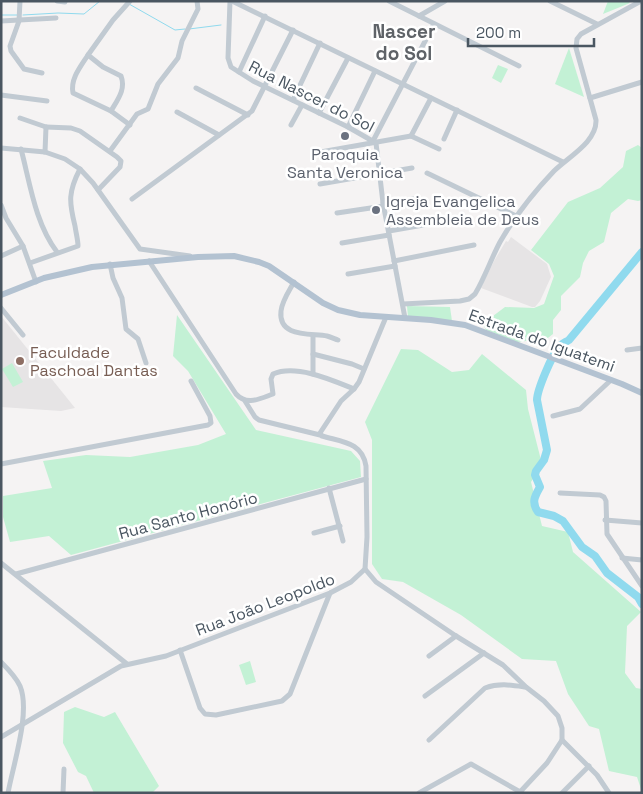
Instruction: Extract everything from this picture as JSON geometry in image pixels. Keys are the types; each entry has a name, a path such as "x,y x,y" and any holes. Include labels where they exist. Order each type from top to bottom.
{"main road":[{"name":"Estrada do Iguatemi","path":"1,295 80,269 110,264 234,256 250,259 269,266 315,298 338,310 354,314 432,320 465,326 611,380 642,394"}],"street":[{"path":"20,1 20,17 16,33 10,43 11,51 24,69 42,74"},
{"path":"57,1 65,2"},
{"path":"231,1 563,162"},
{"name":"Rua Nascer do Sol","path":"231,1 228,58 231,67 265,87 375,142 384,204 405,318"},
{"path":"389,1 518,66"},
{"path":"419,16 445,1"},
{"path":"550,1 597,24"},
{"path":"403,304 460,301 473,296 477,291 500,243 516,216 536,189 563,162 587,142 595,130 596,120 576,42 581,34 641,1"},
{"path":"129,3 113,20 88,55 76,74 72,90 73,93 111,110 130,125"},
{"path":"110,151 137,114 148,109 158,84 178,58 182,42 198,9 197,3"},
{"path":"239,72 265,16"},
{"path":"1,22 20,17 56,18"},
{"path":"375,142 434,24"},
{"path":"132,199 151,183 248,115 254,108 294,30"},
{"path":"293,100 320,43"},
{"path":"88,55 103,67 122,76 123,89 111,110"},
{"path":"320,113 348,58"},
{"path":"348,127 375,71"},
{"path":"590,98 642,82"},
{"path":"196,88 248,115"},
{"path":"1,94 47,101"},
{"path":"411,136 431,98"},
{"path":"291,125 302,104"},
{"path":"444,139 457,110"},
{"path":"177,112 219,135"},
{"path":"20,118 46,127 75,129 90,137 121,161 121,165 98,190"},
{"path":"44,152 46,127"},
{"path":"315,153 411,136 439,149"},
{"path":"1,148 21,148 44,152 65,159 80,169 98,190 140,249 198,257"},
{"path":"21,148 46,236 57,252"},
{"path":"320,184 412,168"},
{"path":"30,263 57,252 76,248 78,245 70,207 70,195 71,186 80,169"},
{"path":"427,173 516,216"},
{"path":"337,213 413,199"},
{"path":"1,205 3,219 23,246 36,282"},
{"path":"342,243 429,224"},
{"path":"1,256 23,246"},
{"path":"348,274 474,246"},
{"path":"149,261 236,394 245,401 255,418 320,435 358,448 364,457 366,466 367,537 365,569 376,582 503,665 558,716 562,728 562,740 546,763 521,792 512,791 471,764 419,793"},
{"path":"110,264 113,278 122,298 126,330 138,339 146,363"},
{"path":"294,282 281,309 285,326 294,332 313,336 328,336 338,340"},
{"path":"1,308 24,335"},
{"path":"320,435 341,400 354,389 386,317"},
{"path":"313,336 313,374"},
{"path":"627,350 642,348"},
{"path":"313,354 364,369"},
{"path":"245,401 257,400 273,394 271,379 273,374 280,370 313,374 354,389"},
{"path":"553,416 584,406 611,380"},
{"path":"1,464 210,424 210,416 191,381"},
{"name":"Rua Santo Honório","path":"16,574 366,479"},
{"path":"329,488 343,541"},
{"path":"560,493 602,495 606,501 605,520 607,534 642,586"},
{"path":"605,520 642,523"},
{"path":"314,533 340,526"},
{"path":"622,558 642,560"},
{"path":"1,563 127,664 1,737"},
{"name":"Rua João Leopoldo","path":"127,664 152,660 330,594 351,582 365,569"},
{"path":"180,650 200,708 205,714 216,715 282,701 290,694 330,594"},
{"path":"429,656 456,636"},
{"path":"425,696 484,653"},
{"path":"1,662 14,676 20,686 24,706 22,726 8,793"},
{"path":"429,740 485,688 506,684 526,687"},
{"path":"562,740 589,766 604,783 609,793"},
{"path":"562,793 589,766"},
{"path":"63,793 64,769"}],"shaded area":[{"path":"511,237 547,264 551,277 540,301 535,307 481,288 494,261 506,241 508,242"},
{"name":"Faculdade Paschoal Dantas","path":"1,316 75,408 61,411 1,407"}],"green space":[{"path":"608,1 628,1 630,3 603,14"},
{"path":"569,48 584,97 555,84"},
{"path":"498,65 508,69 501,83 492,78"},
{"path":"638,145 642,148 642,200 628,199 611,213 604,242 589,251 583,263 580,277 561,296 561,310 553,320 553,334 544,341 517,342 486,330 481,320 493,316 505,307 534,308 544,304 554,276 549,264 531,250 568,202 600,188 623,167 626,151"},
{"path":"407,306 450,307 452,321 408,317"},
{"path":"177,315 256,430 351,451 360,461 361,477 71,555 49,536 10,542 3,517 3,496 52,488 43,461 86,455 130,457 198,445 226,434 188,371 173,356"},
{"path":"401,349 418,350 452,372 469,370 482,354 526,390 528,409 542,464 531,482 542,526 568,532 573,552 641,612 627,626 625,673 636,688 642,689 642,792 637,777 609,771 599,729 589,726 568,694 556,661 522,659 461,615 403,582 382,579 372,564 372,440 365,422"},
{"path":"12,363 23,382 13,387 2,369"},
{"path":"250,661 256,682 246,685 239,665"},
{"path":"75,707 104,717 115,712 159,786 152,793 94,793 86,776 78,772 63,743 64,712"}],"waterway":[{"path":"23,15 84,14 100,1"},
{"path":"129,4 175,30 185,29"},
{"path":"1,15 19,15"},
{"path":"189,29 221,25"},
{"path":"642,252 569,340 559,347 545,373 537,400 547,450 544,460 536,471 535,475 540,487 534,502 538,512 554,516 563,521 582,547 595,556 607,573 638,597 642,604"}],"place":[{"name":"Paroquia Santa Veronica","path":"345,136"},
{"name":"Igreja Evangelica Assembleia de Deus","path":"376,210"},
{"name":"Faculdade Paschoal Dantas","path":"20,361"}],"district":[{"name":"Nascer do Sol","path":"404,42"}]}
